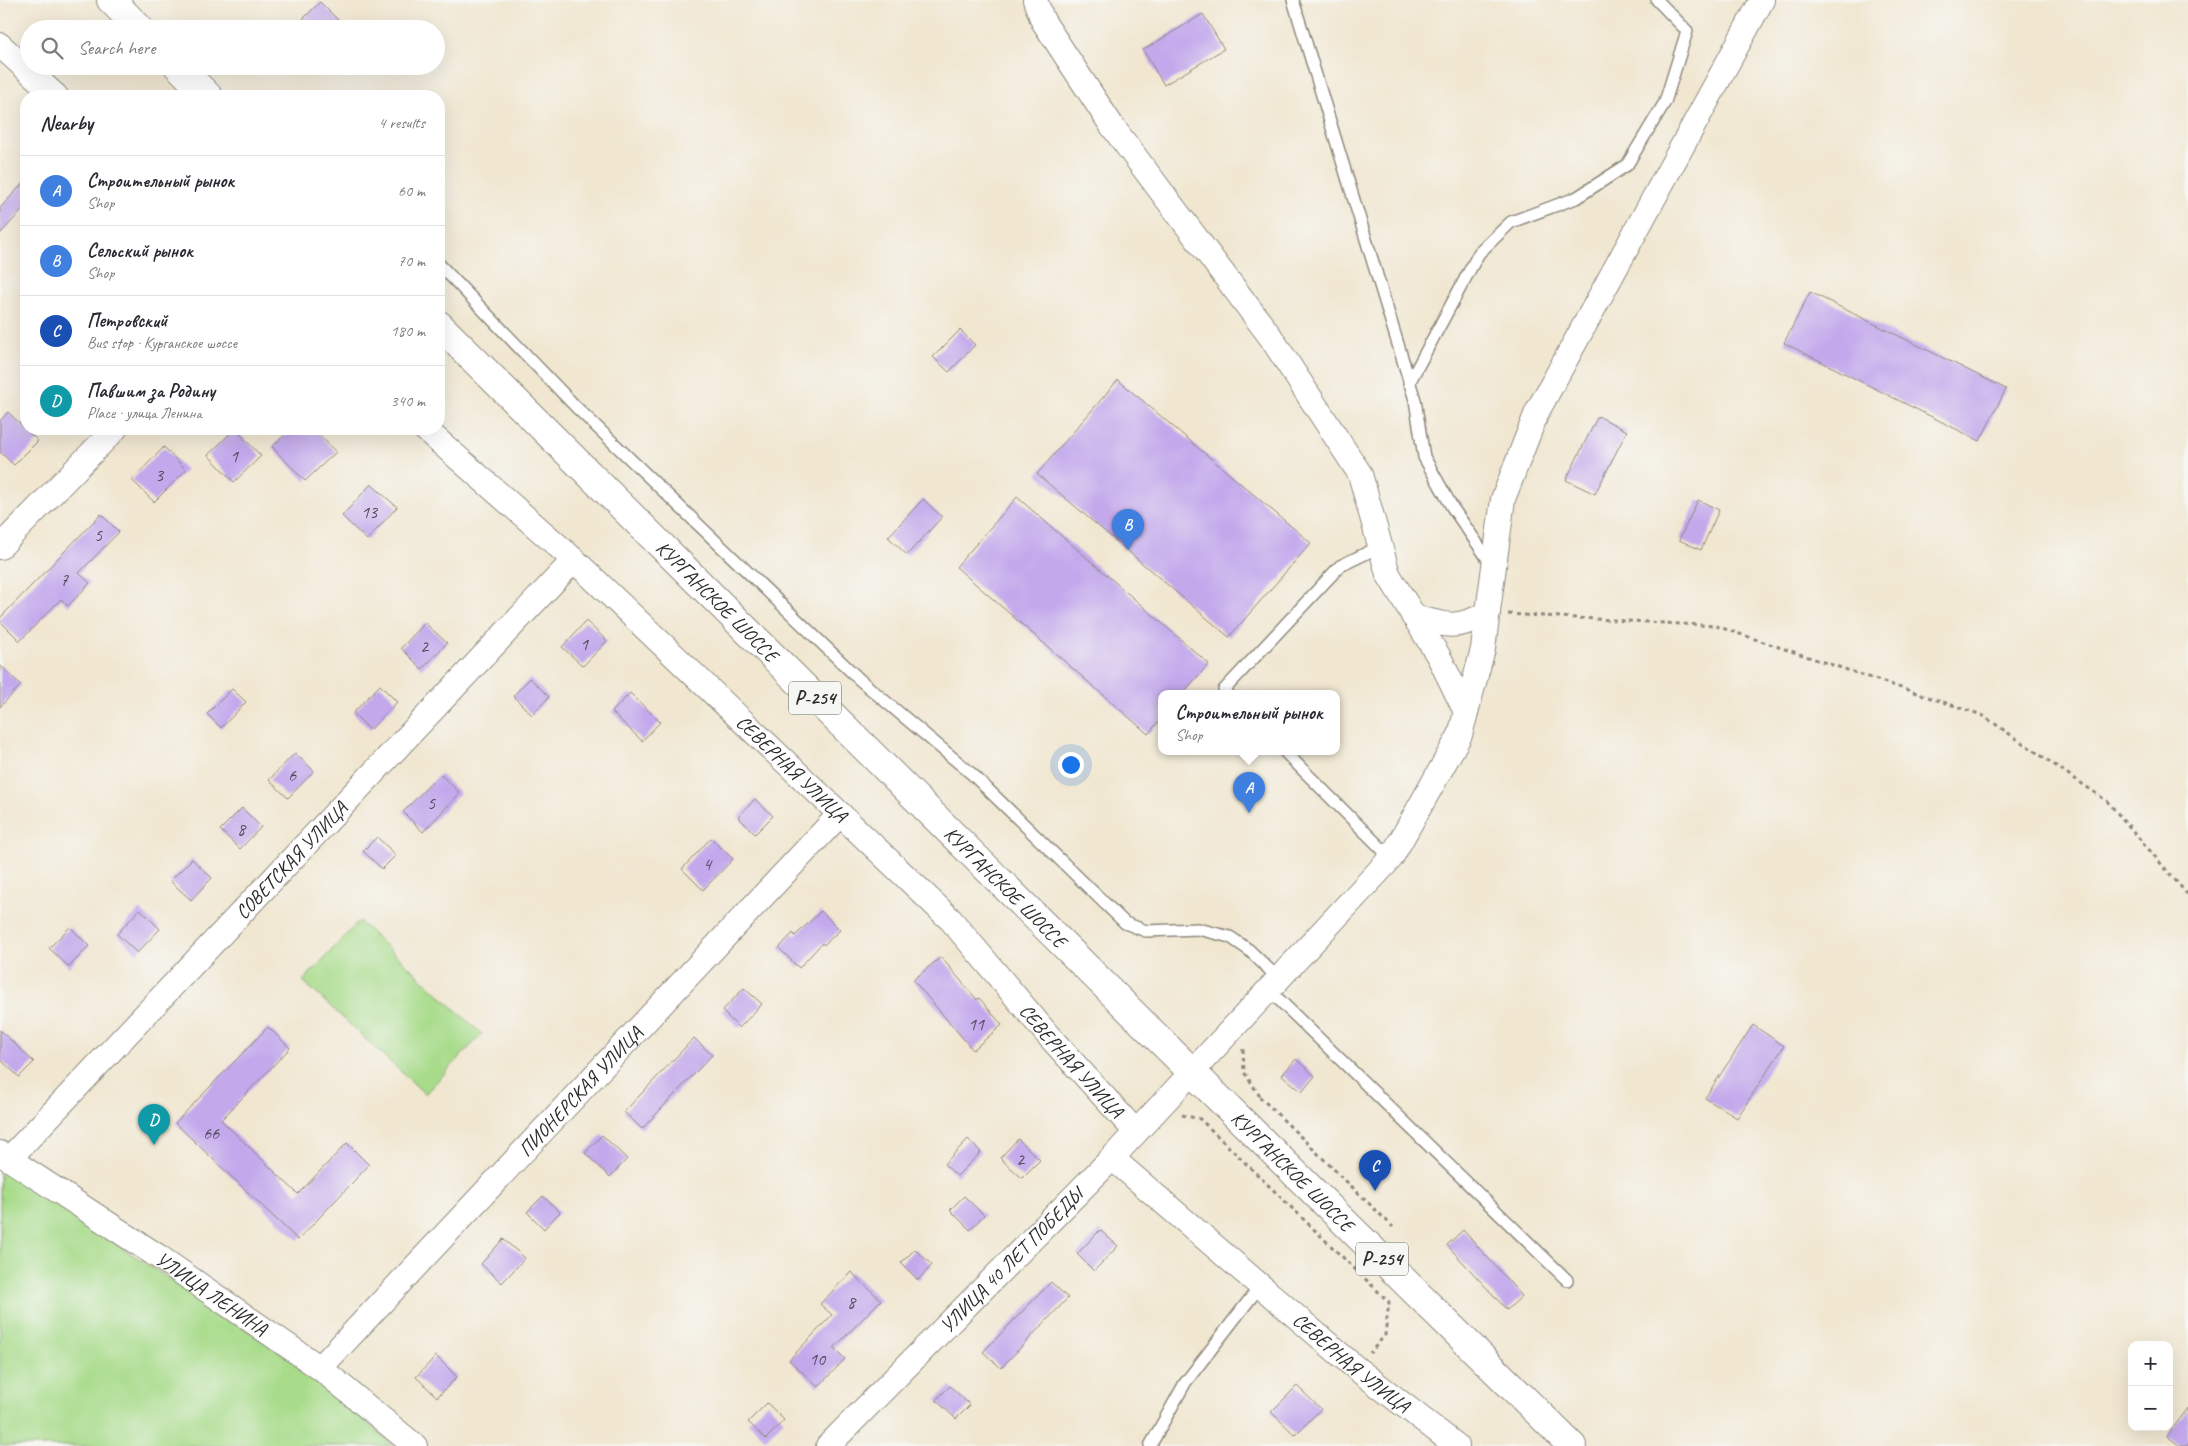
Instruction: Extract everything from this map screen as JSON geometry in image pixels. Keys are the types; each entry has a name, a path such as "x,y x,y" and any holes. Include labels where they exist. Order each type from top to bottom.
{"main road":[{"path":"112,0 131,20"},
{"path":"187,75 202,90"},
{"name":"КУРГАНСКОЕ ШОССЕ","path":"445,331 1572,1446"}],"street":[{"path":"1035,0 1043,21 1112,126 1270,336 1360,474 1388,574 1439,657 1466,712"},
{"name":"УЛИЦА 40 ЛЕТ ПОБЕДЫ","path":"828,1446 1112,1158 1391,858 1460,735 1483,649 1503,499 1537,412 1762,0"},
{"path":"0,45 20,63"},
{"path":"33,75 49,90"},
{"path":"0,546 109,435"},
{"name":"СЕВЕРНАЯ УЛИЦА","path":"432,435 574,560 951,920 1047,1034 1136,1132"},
{"name":"СОВЕТСКАЯ УЛИЦА","path":"5,1156 574,560"},
{"path":"1414,616 1446,626 1469,624 1488,613"},
{"name":"ПИОНЕРСКАЯ УЛИЦА","path":"320,1368 840,814"},
{"name":"УЛИЦА ЛЕНИНА","path":"5,1156 159,1257 320,1368 415,1446"},
{"name":"СЕВЕРНАЯ УЛИЦА","path":"1112,1158 1357,1369 1457,1446"}],"lane":[{"path":"1293,0 1415,400 1424,457 1452,506 1494,567"},
{"path":"1409,383 1479,253 1511,222 1576,198 1627,165 1665,102 1687,32 1657,0"},
{"path":"445,270 576,407 760,585 860,680 972,774 1125,923 1146,931 1198,929 1230,937 1249,950 1274,984 1567,1280"},
{"path":"1224,690 1340,566 1379,547"},
{"path":"1288,755 1391,858"},
{"path":"1150,1446 1185,1383 1260,1286"}],"path":[{"path":"1488,613 1716,626 1982,715 2107,801 2188,895"},
{"path":"1245,1015 1244,1072 1260,1099 1393,1227"},
{"path":"1221,1139 1389,1302 1385,1335 1357,1369"}],"green space":[{"path":"359,921 482,1034 425,1094 303,981"},
{"path":"0,1167 313,1374 393,1446 0,1446"}],"building":[{"path":"320,2 338,20 302,20"},
{"path":"1203,14 1224,49 1164,85 1143,50"},
{"path":"20,186 20,212 0,234 0,208"},
{"path":"1810,292 2006,389 1980,441 1784,343"},
{"path":"960,330 975,345 949,372 933,357"},
{"path":"1118,380 1311,543 1229,637 1037,474"},
{"path":"8,412 20,424 20,435 32,435 38,441 14,465 0,452 0,421"},
{"path":"1598,416 1627,431 1595,494 1566,480"},
{"path":"229,435 241,435 261,456 234,482 208,455"},
{"path":"285,435 320,435 336,452 305,481 272,447"},
{"path":"164,447 186,470 154,502 132,480"},
{"path":"371,484 397,507 367,540 342,516"},
{"path":"1017,497 1209,664 1186,690 1158,690 1158,723 1148,734 956,567"},
{"path":"923,499 942,517 907,555 888,537"},
{"path":"1698,500 1719,510 1701,550 1679,540"},
{"path":"101,514 119,532 79,573 90,583 68,606 61,599 20,641 0,621 0,618"},
{"path":"586,621 607,641 583,666 562,647"},
{"path":"425,623 447,643 422,669 401,648"},
{"path":"0,665 21,685 0,707"},
{"path":"530,678 549,697 532,715 513,696"},
{"path":"380,685 397,702 370,730 353,713"},
{"path":"232,689 246,702 221,728 207,714"},
{"path":"630,693 660,722 642,741 612,712"},
{"path":"295,753 314,771 288,798 269,780"},
{"path":"440,774 460,793 423,832 403,812"},
{"path":"755,799 773,816 755,834 738,817"},
{"path":"242,808 261,827 240,849 220,830"},
{"path":"377,837 396,855 382,869 363,851"},
{"path":"711,838 733,859 703,890 682,869"},
{"path":"192,859 212,878 191,900 170,881"},
{"path":"140,909 160,929 137,953 117,934"},
{"path":"821,911 840,930 824,945 822,943 799,968 779,948 793,933 795,936"},
{"path":"70,927 89,946 69,967 49,948"},
{"path":"941,957 977,1000 979,998 1002,1025 973,1050 913,980"},
{"path":"744,988 762,1004 739,1028 722,1011"},
{"path":"1753,1025 1784,1046 1737,1118 1705,1098"},
{"path":"268,1027 290,1048 221,1120 298,1194 347,1143 369,1165 298,1240 175,1123"},
{"path":"0,1030 34,1062 19,1077 0,1059"},
{"path":"694,1038 712,1055 642,1129 624,1112"},
{"path":"1296,1059 1315,1076 1302,1092 1282,1075"},
{"path":"602,1135 627,1159 610,1177 585,1153"},
{"path":"968,1139 981,1152 957,1176 944,1164"},
{"path":"1018,1139 1040,1160 1022,1178 1000,1158"},
{"path":"543,1196 560,1212 544,1229 527,1212"},
{"path":"964,1196 984,1215 970,1230 950,1210"},
{"path":"1100,1230 1118,1246 1094,1271 1077,1254"},
{"path":"1463,1230 1522,1296 1507,1310 1447,1245"},
{"path":"503,1239 525,1258 502,1283 481,1264"},
{"path":"915,1249 932,1265 918,1280 901,1263"},
{"path":"851,1272 881,1300 834,1348 845,1359 818,1387 789,1360 832,1315 820,1304"},
{"path":"1051,1282 1068,1298 1001,1368 983,1352"},
{"path":"436,1356 457,1377 437,1397 416,1377"},
{"path":"950,1386 970,1405 956,1419 936,1400"},
{"path":"1297,1386 1321,1409 1295,1435 1271,1412"},
{"path":"767,1403 784,1420 766,1439 748,1422"},
{"path":"2188,1408 2188,1446 2180,1446 2167,1436 2173,1431 2173,1428"}],"place":[{"name":"Сельский рынок","path":"1128,550"},
{"name":"Строительный рынок","path":"1249,813"},
{"name":"Павшим за Родину","path":"154,1145"},
{"name":"Петровский","path":"1375,1191"}]}
